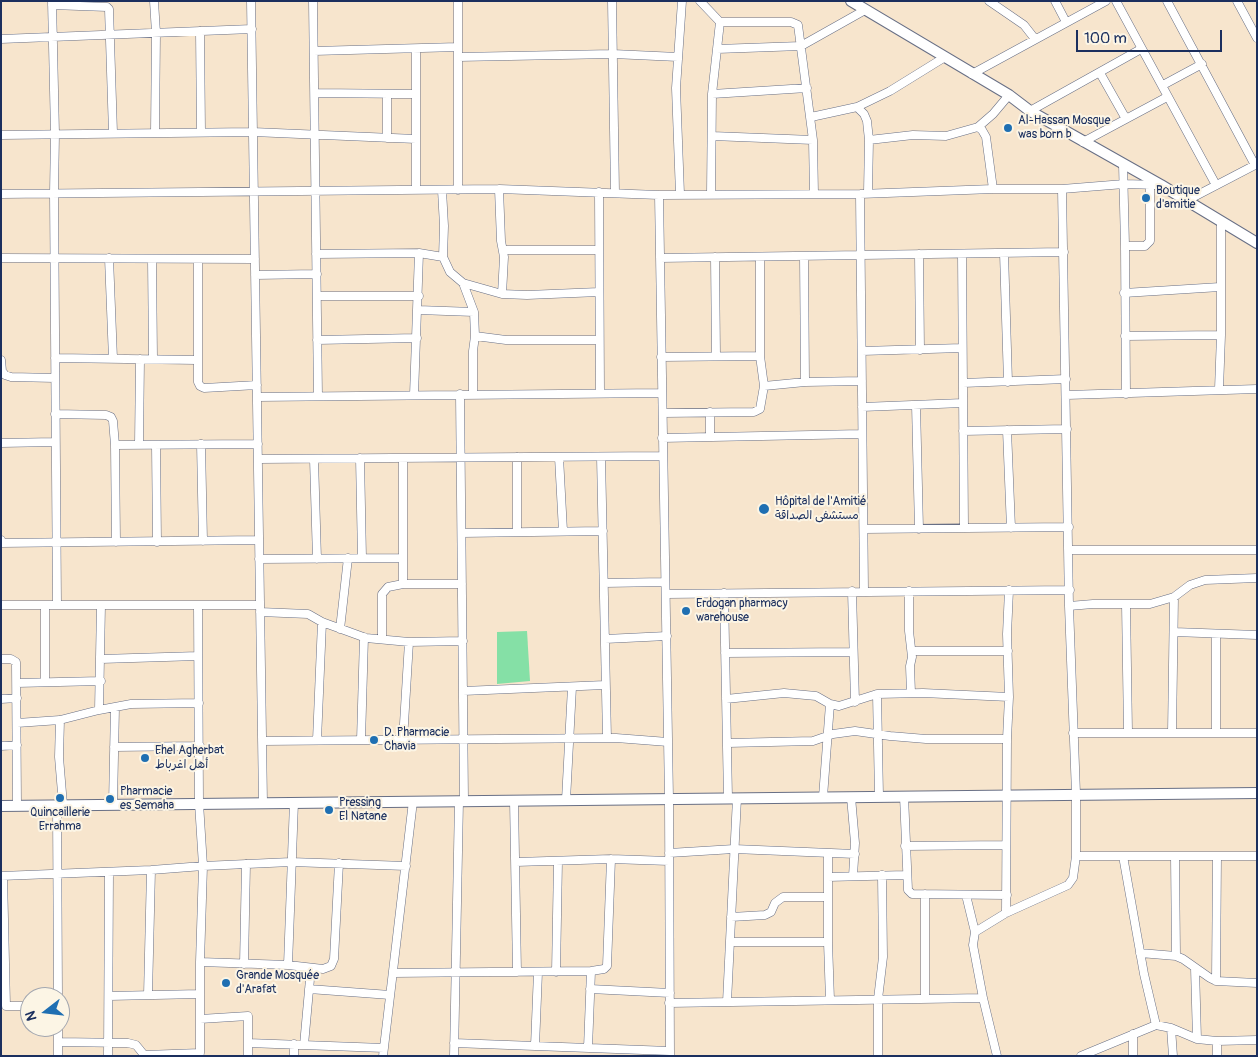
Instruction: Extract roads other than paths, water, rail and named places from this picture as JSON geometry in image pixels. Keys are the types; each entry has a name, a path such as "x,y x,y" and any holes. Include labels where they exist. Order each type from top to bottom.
{"street":[{"path":"154,1 156,33 155,133"},
{"path":"251,1 263,803"},
{"path":"314,1 318,396"},
{"path":"458,1 458,190"},
{"path":"612,1 615,193"},
{"path":"680,194 676,88 682,1"},
{"path":"700,1 720,22 795,23 798,25 811,117 814,194"},
{"path":"851,1 1009,95 1030,111 1161,185 1257,243"},
{"path":"1055,1 1066,22"},
{"path":"972,74 1106,1"},
{"path":"1116,1 1216,185"},
{"path":"1167,1 1256,164 1186,201"},
{"path":"1237,1 1257,38"},
{"path":"991,2 1024,24 1034,39"},
{"path":"56,605 54,194 56,134 52,3 107,7 110,12 113,133"},
{"path":"717,48 801,46 865,10"},
{"path":"711,194 712,94 720,22"},
{"path":"1,39 252,29"},
{"path":"200,31 201,132"},
{"path":"314,51 458,47"},
{"path":"416,49 416,190"},
{"path":"1030,111 1142,49"},
{"path":"458,57 613,54 678,57"},
{"path":"811,117 856,107 890,91 945,57"},
{"path":"1162,85 1202,64"},
{"path":"1100,73 1126,120"},
{"path":"712,94 807,88"},
{"path":"314,93 415,94"},
{"path":"387,95 387,138"},
{"path":"870,140 913,136 946,136 978,128 1009,95"},
{"path":"1083,142 1167,97"},
{"path":"856,107 864,114 867,121 870,140 864,193 861,255 864,591"},
{"path":"978,128 982,130 986,137 993,189"},
{"path":"1,134 253,132 416,139"},
{"path":"712,136 813,140"},
{"path":"1123,164 1126,394"},
{"path":"1,194 499,189 660,195 814,194 1062,189 1124,184 1161,185"},
{"path":"1125,246 1145,246 1150,241 1150,185"},
{"path":"499,189 503,250 502,294"},
{"path":"975,932 1006,913 1068,885 1073,878 1076,856 1076,794 1069,606 1070,550 1062,189"},
{"path":"442,190 443,257 450,272 463,283 502,294 527,295 599,292"},
{"path":"599,192 600,392"},
{"path":"454,1043 588,1048 614,1052 670,1053 669,799 662,438 660,195"},
{"path":"1219,390 1221,222"},
{"path":"503,250 599,250"},
{"path":"660,258 1064,252"},
{"path":"316,254 420,253 443,257"},
{"path":"414,395 420,253"},
{"path":"1004,253 1008,382"},
{"path":"919,254 920,350"},
{"path":"962,254 964,528"},
{"path":"804,256 805,382"},
{"path":"715,257 716,356"},
{"path":"1,258 255,259"},
{"path":"109,258 113,359"},
{"path":"152,258 153,359"},
{"path":"663,413 754,412 760,409 764,386 760,356 760,258"},
{"path":"198,259 198,382 204,388 257,385"},
{"path":"255,275 317,274"},
{"path":"463,283 474,312 473,394"},
{"path":"1124,293 1220,287"},
{"path":"317,296 419,296"},
{"path":"418,310 474,312"},
{"path":"1125,336 1221,335"},
{"path":"475,336 506,340 599,340"},
{"path":"318,340 417,338"},
{"path":"862,351 962,348"},
{"path":"662,357 760,356"},
{"path":"55,358 198,360"},
{"path":"139,445 140,359"},
{"path":"1,360 2,371 5,375 11,377 55,378"},
{"path":"963,383 1066,379"},
{"path":"764,386 805,382 862,381"},
{"path":"1067,396 1257,389"},
{"path":"257,396 662,393"},
{"path":"454,1056 464,740 460,394"},
{"path":"862,407 963,403"},
{"path":"916,405 918,529"},
{"path":"710,412 710,437"},
{"path":"55,414 110,416 113,421 116,542"},
{"path":"963,431 1067,428"},
{"path":"1007,430 1011,528"},
{"path":"662,438 862,434"},
{"path":"1,443 55,442"},
{"path":"201,444 204,541"},
{"path":"114,445 258,444"},
{"path":"156,445 157,542"},
{"path":"258,459 663,456"},
{"path":"517,457 518,532"},
{"path":"559,457 563,531"},
{"path":"601,457 606,738"},
{"path":"360,458 362,558"},
{"path":"403,458 403,584"},
{"path":"314,459 317,558"},
{"path":"864,529 1069,527"},
{"path":"462,533 603,531"},
{"path":"1,540 1,543 259,540"},
{"path":"1070,550 1257,550"},
{"path":"340,629 348,558"},
{"path":"259,559 402,558"},
{"path":"1069,606 1150,604 1174,597 1190,585 1205,580 1257,578"},
{"path":"604,583 666,582"},
{"path":"382,639 382,594 388,587 403,584 462,584"},
{"path":"1006,913 1006,795 1009,697 1007,634 1009,590"},
{"path":"666,594 1070,590"},
{"path":"909,591 909,631 912,651 910,666 911,693"},
{"path":"852,592 855,702"},
{"path":"724,593 726,699 733,798 734,849 727,1002"},
{"path":"1172,732 1174,597"},
{"path":"1126,604 1128,732"},
{"path":"1,605 198,605 260,608 308,614 322,622 364,637 409,642 462,640"},
{"path":"44,605 45,682"},
{"path":"99,710 102,605"},
{"path":"58,1042 128,1042 136,1045 145,1056 200,1055 203,866 199,804 198,605"},
{"path":"316,740 322,622"},
{"path":"1174,632 1257,635"},
{"path":"1216,634 1216,732"},
{"path":"605,639 666,636"},
{"path":"361,740 364,637"},
{"path":"403,740 409,642"},
{"path":"912,651 1008,651"},
{"path":"725,653 853,652"},
{"path":"101,659 198,656"},
{"path":"1,659 14,660 16,662 17,805"},
{"path":"17,683 101,681"},
{"path":"463,691 605,685"},
{"path":"566,800 572,687"},
{"path":"726,699 784,693 816,696 830,704 839,706 877,694 911,693 1009,697"},
{"path":"877,694 879,796"},
{"path":"1,699 17,698"},
{"path":"17,723 60,720 132,704 199,703"},
{"path":"823,797 830,704"},
{"path":"113,804 115,707"},
{"path":"58,987 60,720"},
{"path":"728,743 813,741 855,731 926,739 1007,738"},
{"path":"1073,732 1257,733"},
{"path":"262,741 606,738 668,742"},
{"path":"1,746 17,745"},
{"path":"114,747 200,746"},
{"path":"1,806 1257,793"},
{"path":"904,796 906,875 908,890 912,894 1007,895"},
{"path":"851,797 855,854 853,876"},
{"path":"514,800 517,972"},
{"path":"248,1043 338,1046 383,1052 414,801"},
{"path":"288,965 294,802"},
{"path":"905,846 1006,845"},
{"path":"516,862 669,857 734,849 855,854"},
{"path":"828,853 830,1000"},
{"path":"1076,856 1257,856"},
{"path":"1123,856 1140,953 1156,1025"},
{"path":"1175,856 1176,956"},
{"path":"1216,981 1217,856"},
{"path":"393,973 601,970 607,966 611,859"},
{"path":"556,972 558,861"},
{"path":"20,1006 4,1006 2,876 291,862 406,866"},
{"path":"200,962 288,965 323,969 331,966 334,959 339,863"},
{"path":"244,964 246,864"},
{"path":"148,995 151,870"},
{"path":"108,1056 109,872"},
{"path":"828,877 906,875"},
{"path":"878,1056 878,999 883,957 882,876"},
{"path":"925,894 925,998"},
{"path":"966,895 975,932 973,945 983,998 997,1056"},
{"path":"731,917 765,915 783,897 828,897"},
{"path":"730,942 828,942"},
{"path":"1140,953 1176,956 1216,981 1257,982"},
{"path":"304,1045 311,968"},
{"path":"1195,968 1197,1039"},
{"path":"588,1048 591,971"},
{"path":"535,1046 538,972"},
{"path":"590,989 670,993"},
{"path":"309,990 390,995"},
{"path":"109,996 200,994"},
{"path":"670,1003 983,998"},
{"path":"200,1019 248,1016 248,1056"},
{"path":"1081,1056 1156,1025 1171,1028 1197,1039 1217,1041 1257,1040"},
{"path":"1171,1028 1173,1056"},
{"path":"1133,1034 1133,1056"},
{"path":"58,1037 58,1056"},
{"path":"1217,1041 1217,1056"},
{"path":"294,1044 294,1056"},
{"path":"338,1046 338,1056"},
{"path":"563,1056 564,1047"}],"place":[{"name":"Al-Hassan Mosque was born b","path":"1008,128"},
{"name":"Boutique d'amitie","path":"1146,198"},
{"name":"Hôpital de l'Amitié مستشفى الصداقة","path":"764,509"},
{"name":"Erdogan pharmacy warehouse","path":"686,611"},
{"name":"D. Pharmacie Chavia","path":"374,740"},
{"name":"Ehel Agherbat أهل اغرباط","path":"145,758"},
{"name":"Quincaillerie Errahma","path":"60,798"},
{"name":"Pharmacie es Semaha","path":"110,799"},
{"name":"Pressing El Natane","path":"329,810"},
{"name":"Grande Mosquée d'Arafat","path":"226,983"}]}
